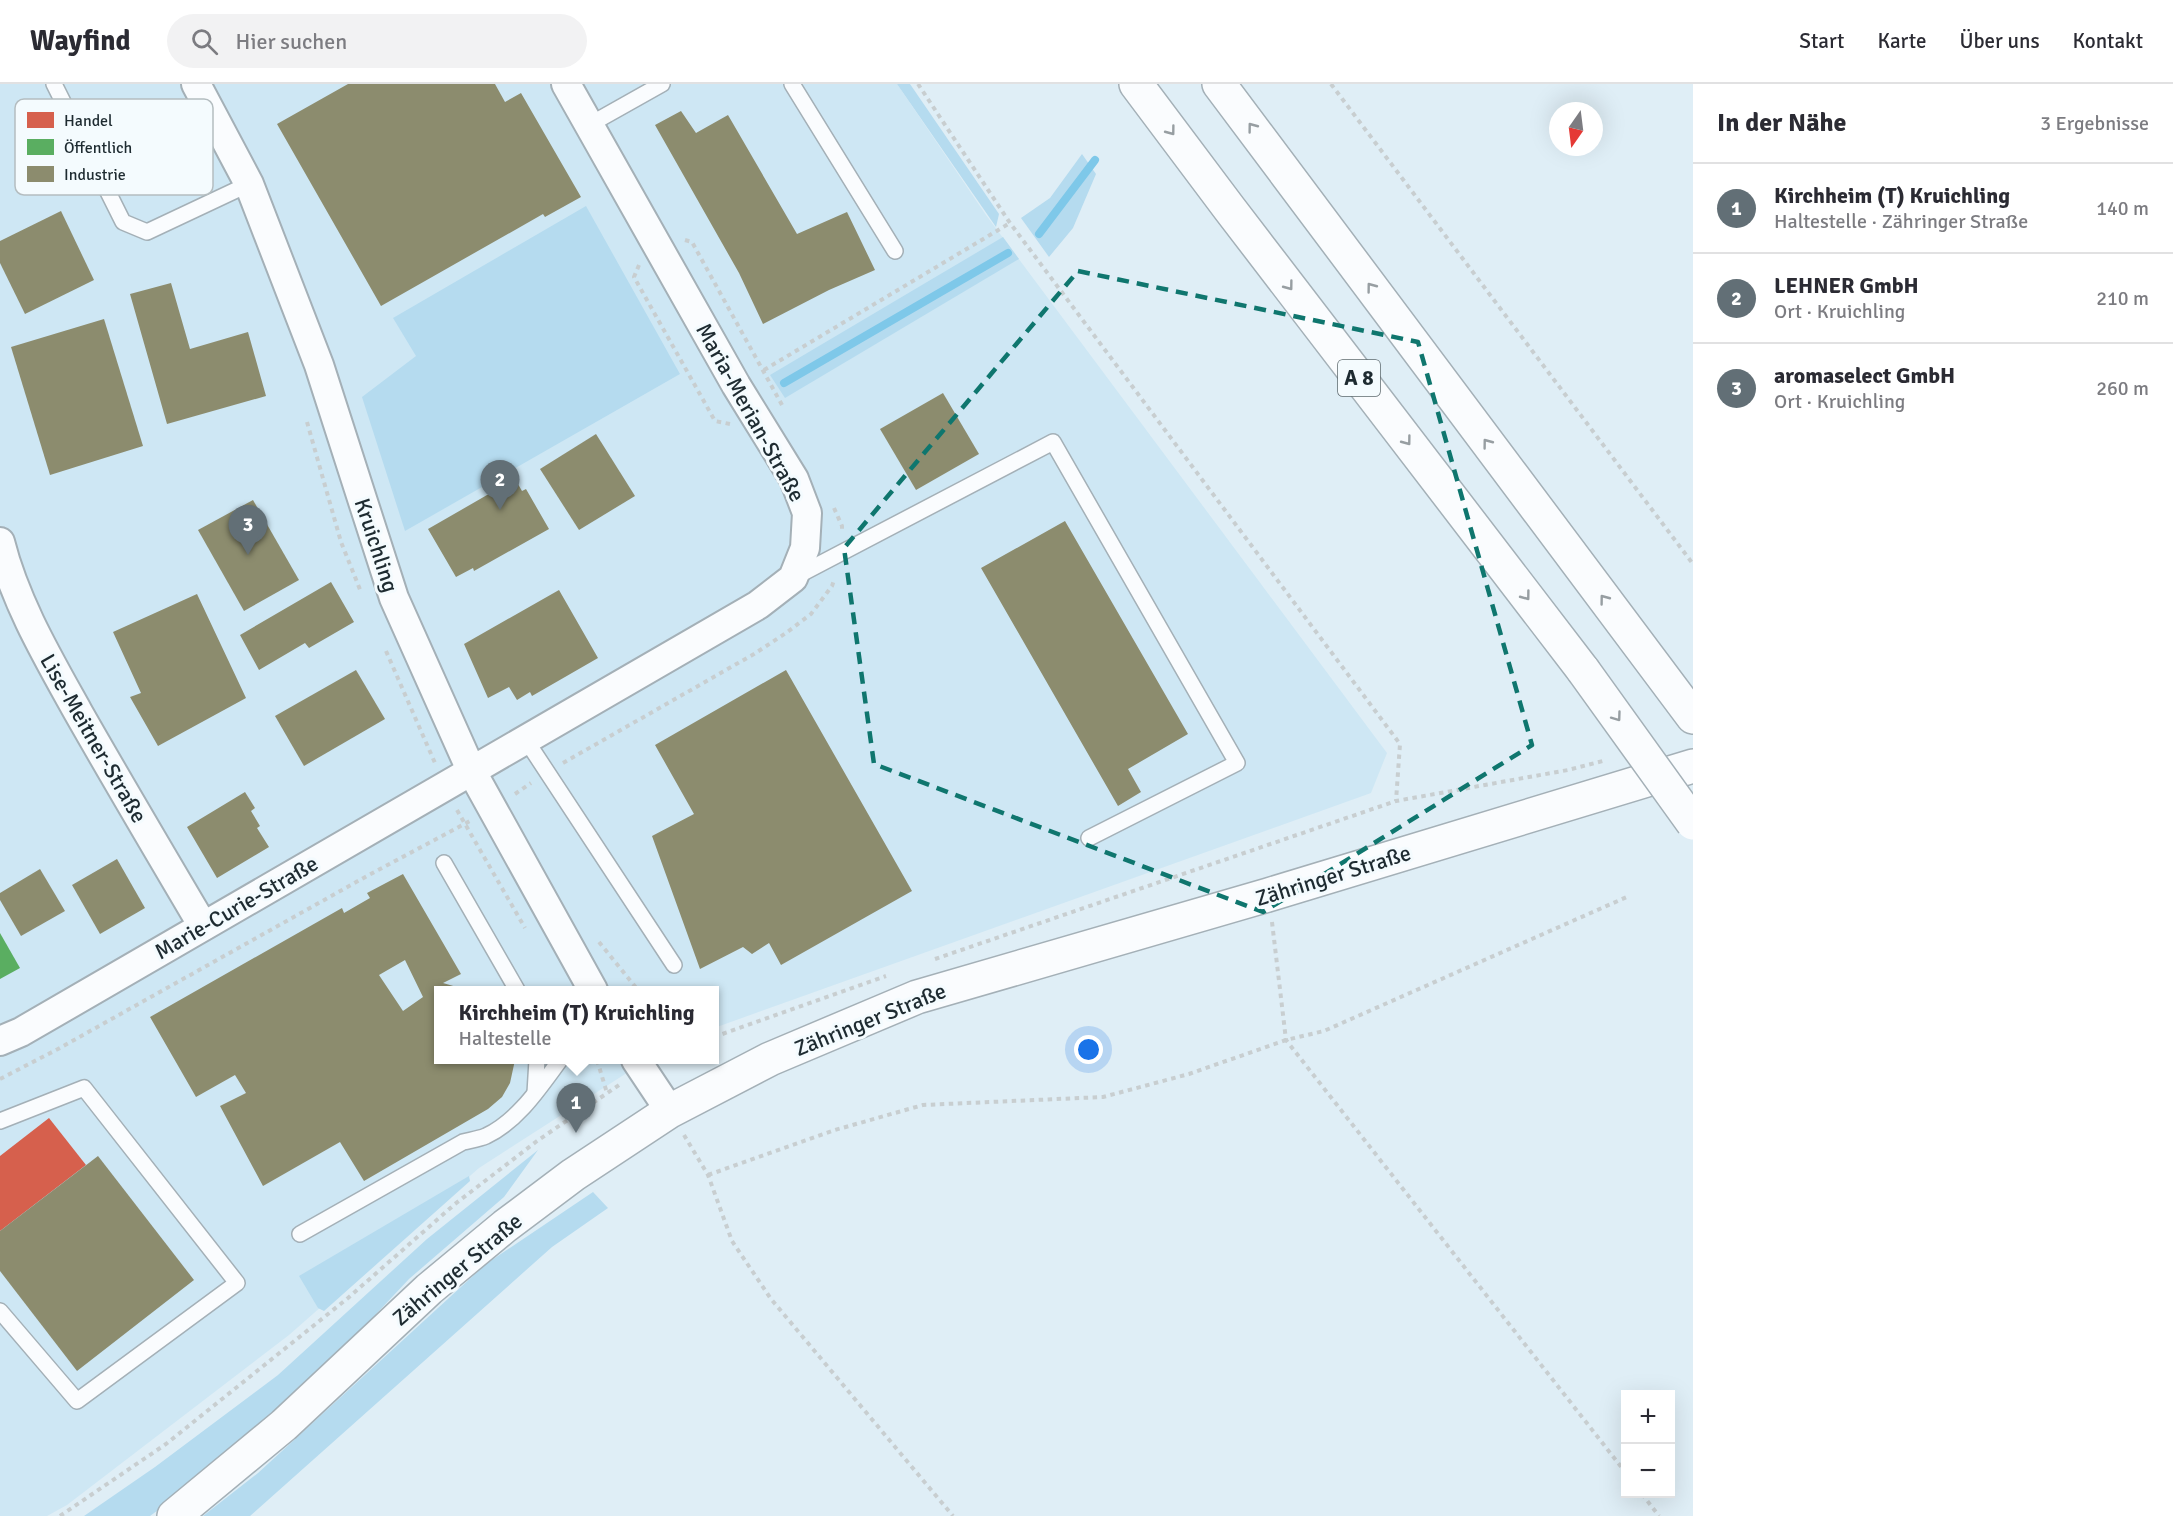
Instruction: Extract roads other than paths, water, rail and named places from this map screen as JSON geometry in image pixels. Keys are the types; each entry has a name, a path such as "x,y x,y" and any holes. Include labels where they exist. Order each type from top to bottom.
{"main road":[{"name":"A 8","path":"1136,84 1583,670 1693,823"},
{"path":"1220,84 1693,717"},
{"name":"Zähringer Straße","path":"174,1516 284,1425 429,1289 504,1226 573,1175 670,1111 770,1059 917,997 1268,895 1693,766"}],"street":[{"name":"Kruichling","path":"196,84 204,99"},
{"name":"Maria-Merian-Straße","path":"569,86 736,385 794,478 807,513 805,548 793,578"},
{"name":"Kruichling","path":"213,116 249,184 319,365 394,598 471,770 591,986"},
{"name":"Lise-Meitner-Straße","path":"0,542 5,563 42,647 203,926"},
{"path":"471,770 526,741 758,605 793,578"},
{"name":"Marie-Curie-Straße","path":"0,1041 21,1032 471,770"},
{"path":"640,1064 670,1111"}],"lane":[{"path":"54,84 62,99"},
{"path":"589,125 662,84"},
{"path":"792,84 896,251"},
{"path":"110,195 123,222 147,232 249,184"},
{"path":"793,578 1053,441 1237,763 1089,838"},
{"path":"526,741 674,965"},
{"path":"444,863 516,986"},
{"path":"535,1093 537,1064"},
{"path":"300,1234 463,1142 487,1135 509,1121 535,1093 556,1064"},
{"path":"0,1120 84,1088 237,1284 77,1401 0,1311"}],"waterway":[{"path":"1039,234 1095,160"},
{"path":"784,383 1008,253"}],"place":[{"name":"LEHNER GmbH","path":"500,510"},
{"name":"aromaselect GmbH","path":"248,555"},
{"name":"Kirchheim (T) Kruichling","path":"576,1133"}]}
